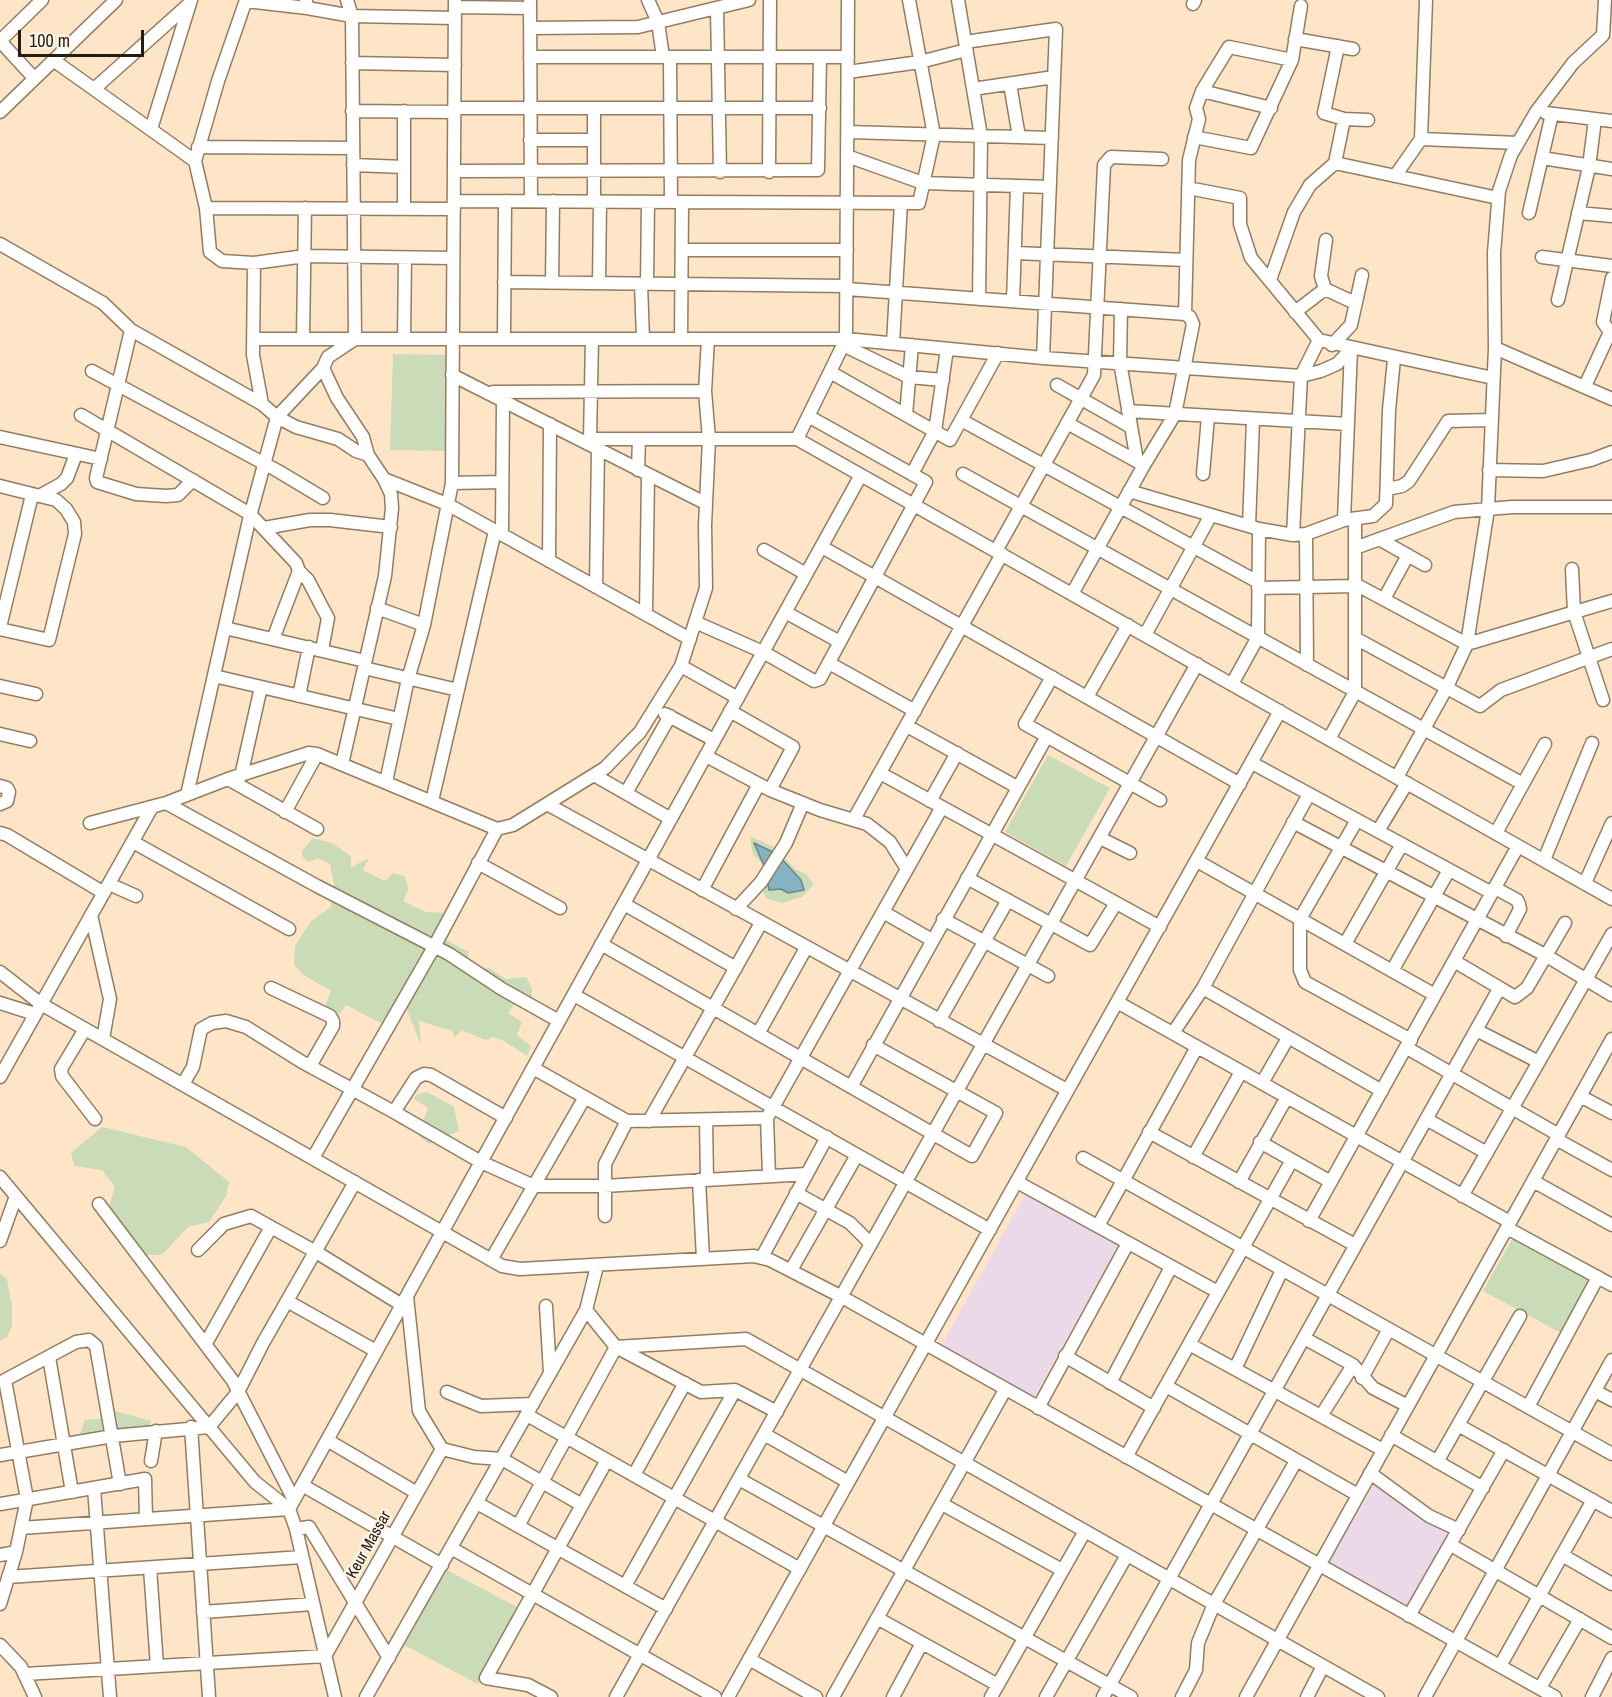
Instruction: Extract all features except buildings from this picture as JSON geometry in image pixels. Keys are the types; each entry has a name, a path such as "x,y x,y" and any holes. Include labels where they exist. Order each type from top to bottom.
{"street":[{"path":"0,112 116,0"},
{"path":"453,258 305,256 254,263 222,261 210,252 206,208 195,161 246,0 307,4 352,16 530,4 531,201"},
{"path":"347,0 352,16 355,339"},
{"path":"648,0 658,22 667,57 670,172 677,202 682,250 681,339"},
{"path":"530,28 638,27 749,0"},
{"path":"769,172 770,0"},
{"path":"797,439 845,342 848,0"},
{"path":"206,208 404,208 505,201 919,203 934,135 909,0"},
{"path":"958,0 981,136 979,299"},
{"path":"1395,176 1421,139 1426,0"},
{"path":"1378,831 1424,729 1467,644 1488,509 1495,348 1494,253 1498,198 1511,155 1536,112 1573,63 1607,36 1605,0"},
{"path":"94,89 191,1"},
{"path":"151,129 191,1"},
{"path":"34,78 0,41 36,2"},
{"path":"1194,137 1251,148 1292,60 1301,6"},
{"path":"386,782 408,679 424,625 452,483 455,8"},
{"path":"717,8 720,172"},
{"path":"848,72 920,62 965,46 1056,29 1043,358"},
{"path":"1295,39 1353,50"},
{"path":"1338,46 1324,113 1344,119 1368,120"},
{"path":"1185,314 1189,160 1199,119 1196,108 1202,91 1229,47 1292,60"},
{"path":"530,57 848,57"},
{"path":"454,171 769,172 818,170 820,57"},
{"path":"53,60 195,161"},
{"path":"352,63 455,65"},
{"path":"973,89 1054,78"},
{"path":"1010,84 1019,137"},
{"path":"1202,91 1271,108"},
{"path":"352,111 530,108 820,108"},
{"path":"594,108 599,283"},
{"path":"404,111 404,208"},
{"path":"1536,112 1612,121"},
{"path":"1529,213 1552,114"},
{"path":"1270,280 1294,212 1310,184 1335,163 1344,119"},
{"path":"1558,300 1589,167 1595,119"},
{"path":"848,132 1052,138"},
{"path":"1421,139 1518,143"},
{"path":"530,140 594,140"},
{"path":"198,147 353,148"},
{"path":"847,156 923,183 1050,187"},
{"path":"854,819 962,626 1021,506 1094,375 1098,256 1104,165 1107,158 1162,159"},
{"path":"1542,158 1612,169"},
{"path":"1335,163 1498,198"},
{"path":"353,165 404,167"},
{"path":"1013,301 1017,186"},
{"path":"1188,188 1240,198 1240,224 1251,258 1319,340 1395,359 1494,378"},
{"path":"504,339 505,201"},
{"path":"552,283 553,201"},
{"path":"642,339 648,202"},
{"path":"893,343 901,203"},
{"path":"303,339 305,208"},
{"path":"1578,213 1612,216"},
{"path":"1326,240 1321,276 1325,289 1331,294 1355,303"},
{"path":"0,244 103,303 130,330 262,404 277,417 296,427 338,439 356,451 368,455"},
{"path":"682,250 847,250"},
{"path":"1015,253 1186,260"},
{"path":"1542,257 1612,266"},
{"path":"405,258 405,339"},
{"path":"254,263 253,364 262,404"},
{"path":"1332,345 1351,325 1362,275"},
{"path":"1585,386 1610,332 1603,322 1612,278"},
{"path":"504,282 847,287 1185,314 1190,317 1193,324 1175,414 1140,463 1129,491 1072,594"},
{"path":"1295,312 1325,289"},
{"path":"1121,309 1120,362 1131,427 1140,463"},
{"path":"130,330 97,482 136,494 178,495 193,480"},
{"path":"255,339 708,339 893,343 1043,358 1186,366 1301,376 1337,364 1351,349"},
{"path":"187,795 250,514 262,464 277,417 323,368 328,357 355,339"},
{"path":"592,339 591,392 596,587"},
{"path":"90,823 166,803 301,754 318,754 497,829 513,825 594,775 624,751 681,666 706,588 705,503 710,439 705,391 708,339"},
{"path":"1293,535 1301,376 1319,340"},
{"path":"845,342 909,377 943,380"},
{"path":"906,415 912,345"},
{"path":"1495,348 1612,399"},
{"path":"912,474 935,431 947,349"},
{"path":"1329,739 1355,692 1355,548 1349,520 1348,424 1351,349"},
{"path":"830,372 950,440 998,353"},
{"path":"1129,491 1254,527 1293,535 1306,534 1349,520 1373,516 1386,504 1389,410 1395,359"},
{"path":"323,368 337,398 363,437 368,455 384,478 391,494 391,527 377,608 342,764"},
{"path":"92,371 323,498"},
{"path":"452,375 705,503"},
{"path":"1058,385 1131,427"},
{"path":"489,392 705,391"},
{"path":"432,801 499,533 503,399"},
{"path":"1128,411 1298,423 1348,424"},
{"path":"81,415 250,514 296,563 299,571 308,580 328,618 299,696"},
{"path":"695,622 763,652 814,681 820,679 829,663 926,482 808,416"},
{"path":"1203,474 1208,417"},
{"path":"961,420 1194,547 1258,585 1306,587 1355,585 1467,644 1612,601"},
{"path":"1232,684 1258,637 1253,420"},
{"path":"1386,489 1401,486 1409,481 1448,421 1491,420"},
{"path":"1067,423 1140,463"},
{"path":"549,561 550,424"},
{"path":"0,437 101,459"},
{"path":"592,444 639,439 797,439 1612,898"},
{"path":"639,439 643,472 646,614"},
{"path":"1488,470 1543,471 1592,460 1612,452"},
{"path":"35,496 61,484 67,478 76,454"},
{"path":"963,474 1523,784"},
{"path":"291,1505 861,475"},
{"path":"384,478 447,504 690,639"},
{"path":"452,483 502,482"},
{"path":"0,486 56,500 66,509 74,522 75,534 52,635 49,640 44,641 0,628 35,496"},
{"path":"1355,548 1454,512 1488,509 1612,507"},
{"path":"1145,635 1211,515"},
{"path":"264,528 310,520 391,527"},
{"path":"1306,534 1306,664"},
{"path":"1379,539 1425,565"},
{"path":"822,547 1240,784"},
{"path":"764,550 807,574"},
{"path":"1384,599 1408,555"},
{"path":"1572,570 1574,612 1603,700"},
{"path":"273,639 299,571"},
{"path":"377,608 424,625"},
{"path":"785,612 840,642"},
{"path":"1087,697 1128,625"},
{"path":"225,628 315,648 408,679 458,690"},
{"path":"1355,638 1480,706 1502,690 1612,649"},
{"path":"829,663 915,711"},
{"path":"616,1697 1197,664"},
{"path":"681,666 738,698"},
{"path":"214,676 399,719"},
{"path":"1052,677 1025,724 1160,800"},
{"path":"0,686 36,694"},
{"path":"234,777 261,687"},
{"path":"655,708 714,740"},
{"path":"702,890 765,787 793,747 730,711"},
{"path":"728,1697 1280,711"},
{"path":"626,793 670,717"},
{"path":"907,726 1017,787"},
{"path":"0,734 30,741"},
{"path":"850,1087 1047,736"},
{"path":"1544,860 1592,743"},
{"path":"1496,833 1545,744"},
{"path":"930,801 957,753"},
{"path":"285,812 318,754"},
{"path":"706,756 765,787 803,803 867,824 890,842 907,869"},
{"path":"1252,763 1449,870 1517,900 1520,909 1506,936"},
{"path":"880,773 1160,927"},
{"path":"594,775 671,819"},
{"path":"234,777 285,812 317,829"},
{"path":"0,786 7,788 9,792 7,801 0,804"},
{"path":"1173,1034 1203,988 1309,794"},
{"path":"166,803 434,947 559,1021"},
{"path":"736,909 761,882 780,853 803,803"},
{"path":"547,804 899,1000 1067,1090"},
{"path":"0,1077 152,807"},
{"path":"769,1176 770,1113 942,807"},
{"path":"1358,820 1300,919 1300,970 1305,982 1409,1044 1451,1074 1612,1170"},
{"path":"1293,822 1476,921 1545,955 1612,995"},
{"path":"1585,883 1612,823"},
{"path":"313,1158 434,947 497,829"},
{"path":"0,833 106,888 136,896"},
{"path":"1100,838 1130,853"},
{"path":"133,842 289,929"},
{"path":"1345,944 1402,844"},
{"path":"1309,1221 1518,846"},
{"path":"1197,861 1435,995"},
{"path":"478,863 560,908"},
{"path":"1392,971 1449,870"},
{"path":"967,878 1090,945 1116,903"},
{"path":"939,1022 1008,900"},
{"path":"624,904 736,968"},
{"path":"883,912 932,940"},
{"path":"91,915 110,999 103,1039"},
{"path":"943,920 1048,976"},
{"path":"649,1121 761,923"},
{"path":"1454,961 1515,997 1521,994 1565,924"},
{"path":"1462,1196 1612,934"},
{"path":"602,944 972,1156 996,1116 993,1111 873,1045"},
{"path":"758,1034 806,948"},
{"path":"1,972 38,1009"},
{"path":"271,988 330,1016 333,1021 333,1026 310,1066"},
{"path":"1203,988 1382,1091"},
{"path":"1103,1697 1499,989"},
{"path":"574,994 685,1058 770,1113 827,1137 990,1230"},
{"path":"1117,1002 1462,1196 1612,1285"},
{"path":"0,1003 38,1009 85,1029 502,1266 520,1269 762,1257 842,1296 1005,1390 1500,1666 1541,1692 1555,1697"},
{"path":"183,1084 193,1067 201,1029 212,1023 226,1021 246,1027 310,1066 481,1162 534,1186 604,1186 807,1174"},
{"path":"85,1029 61,1069 62,1076 95,1119"},
{"path":"1476,1030 1539,1062"},
{"path":"1262,1083 1288,1038"},
{"path":"1246,1697 1580,1096 1608,1056 1612,1039"},
{"path":"1098,1226 1197,1047"},
{"path":"533,1068 627,1121 706,1119 770,1113"},
{"path":"1193,1157 1241,1072"},
{"path":"394,1112 416,1078 424,1074 431,1075 506,1118"},
{"path":"1580,1096 1612,1113"},
{"path":"491,1260 585,1097"},
{"path":"1239,1182 1287,1097"},
{"path":"703,1259 706,1119"},
{"path":"1426,1119 1487,1153"},
{"path":"606,1216 605,1164 627,1121"},
{"path":"1149,1132 1355,1245"},
{"path":"762,1257 827,1137"},
{"path":"1260,1142 1331,1182"},
{"path":"791,1270 857,1155"},
{"path":"1083,1158 1612,1454"},
{"path":"1126,1457 1292,1160"},
{"path":"0,1177 263,1492 291,1505"},
{"path":"1533,1181 1612,1225"},
{"path":"209,1427 238,1392 286,1301 355,1182"},
{"path":"1017,1182 1218,1293"},
{"path":"796,1193 856,1227 871,1244"},
{"path":"0,1241 16,1196"},
{"path":"99,1204 233,1381 291,1505 335,1697"},
{"path":"198,1250 224,1224 250,1216 404,1300"},
{"path":"206,1343 271,1227"},
{"path":"1038,1408 1128,1243"},
{"path":"366,1697 586,1310 597,1266"},
{"path":"1110,1383 1171,1267"},
{"path":"1235,1369 1282,1270"},
{"path":"1528,1407 1598,1278"},
{"path":"404,1300 418,1411 442,1449 474,1457 502,1459 582,1505"},
{"path":"286,1301 376,1352"},
{"path":"546,1306 550,1374"},
{"path":"586,1310 616,1347 701,1392 735,1389 777,1412"},
{"path":"1437,1462 1520,1316"},
{"path":"1362,1378 1389,1329"},
{"path":"1304,1338 1353,1365 1373,1388 1408,1406"},
{"path":"616,1347 746,1339 1378,1697"},
{"path":"0,1604 16,1552 27,1499 5,1380 84,1340 96,1346 120,1484"},
{"path":"1189,1344 1383,1450"},
{"path":"518,1526 616,1347"},
{"path":"1065,1356 1154,1408"},
{"path":"49,1357 72,1492"},
{"path":"1425,1697 1612,1360"},
{"path":"1321,1416 1353,1365"},
{"path":"634,1475 685,1383"},
{"path":"1166,1386 1358,1495"},
{"path":"625,1586 735,1389"},
{"path":"833,1697 1005,1390"},
{"path":"1595,1391 1612,1400"},
{"path":"447,1392 481,1406 530,1409 567,1437 800,1569"},
{"path":"1458,1425 1612,1511"},
{"path":"191,1427 209,1697"},
{"path":"0,1455 113,1436 209,1427"},
{"path":"152,1461 156,1431"},
{"path":"764,1434 848,1482"},
{"path":"1391,1436 1483,1488"},
{"path":"327,1440 417,1493"},
{"name":"Keur Massar","path":"326,1656 442,1449"},
{"path":"1409,1616 1504,1450"},
{"path":"551,1697 528,1685 486,1678 607,1460"},
{"path":"1182,1697 1196,1670 1198,1643 1214,1604 1296,1461"},
{"path":"1370,1473 1429,1516 1459,1530"},
{"path":"0,1504 145,1479 147,1519"},
{"path":"739,1479 1131,1697"},
{"path":"302,1485 392,1539 441,1565"},
{"path":"94,1488 110,1697"},
{"path":"1500,1666 1593,1500"},
{"path":"477,1503 666,1609"},
{"path":"942,1504 1062,1570"},
{"path":"21,1528 197,1516 291,1505"},
{"path":"296,1529 309,1527 388,1658"},
{"path":"991,1697 1085,1531"},
{"path":"1450,1545 1612,1638"},
{"path":"451,1548 715,1697"},
{"path":"0,1555 16,1552"},
{"path":"1046,1697 1127,1555"},
{"path":"1562,1555 1612,1584"},
{"path":"8,1577 302,1557"},
{"path":"150,1568 157,1666"},
{"path":"203,1612 313,1604"},
{"path":"877,1618 998,1685"},
{"path":"1541,1692 1580,1619"},
{"path":"893,1697 922,1643"},
{"path":"0,1645 21,1667 35,1697"},
{"path":"24,1674 326,1656"},
{"path":"1592,1697 1612,1658"},
{"path":"749,1659 816,1697"},
{"path":"1307,1697 1323,1666"}],"shaded area":[{"path":"1026,1193 1119,1244 1034,1397 941,1346"},
{"path":"1376,1481 1454,1525 1407,1608 1329,1563"}],"green space":[{"path":"393,354 451,355 448,451 390,450"},
{"path":"1048,755 1110,788 1066,866 1005,832"},
{"path":"750,836 776,848 795,869 806,874 814,884 802,897 782,903 766,898 758,882 763,865 753,854"},
{"path":"313,838 332,843 351,856 351,867 369,858 363,870 385,881 393,873 404,876 409,888 403,901 426,912 448,913 440,937 469,952 467,964 478,969 489,968 506,979 526,977 532,988 531,1002 516,1002 508,1013 522,1022 517,1035 531,1046 527,1056 504,1041 493,1037 485,1040 462,1030 455,1037 452,1031 419,1021 421,1045 406,1007 384,1025 346,1005 340,1014 324,1008 331,991 304,975 294,965 295,946 311,921 331,907 334,885 330,864 318,858 309,862 303,858 302,851"},
{"path":"427,1092 454,1107 459,1131 429,1144 419,1136 415,1129 399,1125 398,1116 422,1123 428,1108 414,1099 416,1095"},
{"path":"102,1127 186,1147 229,1182 226,1196 209,1222 188,1227 162,1255 139,1255 106,1218 115,1187 102,1170 74,1166 71,1153"},
{"path":"1514,1236 1593,1279 1563,1334 1483,1291"},
{"path":"0,1274 7,1279 12,1306 12,1326 7,1337 0,1341"},
{"path":"112,1410 151,1421 149,1431 128,1430 117,1442 74,1448 85,1420 111,1418"},
{"path":"445,1569 519,1608 478,1684 404,1645"}],"water":[{"path":"754,843 777,854 801,880 804,890 788,893 781,889 769,890 765,868"}]}
